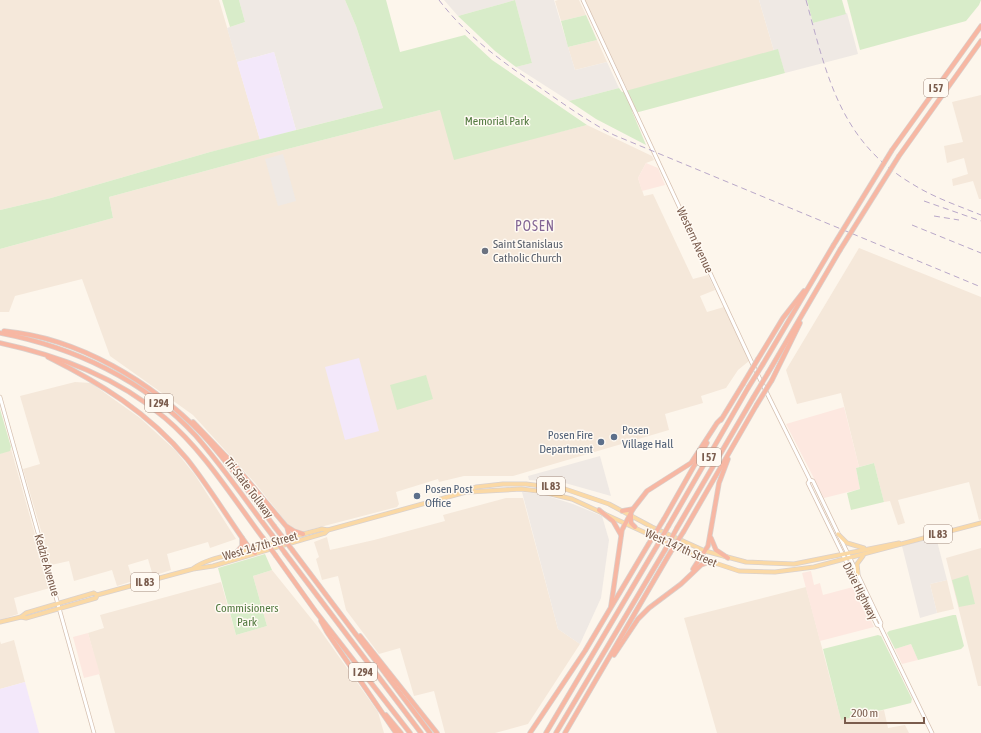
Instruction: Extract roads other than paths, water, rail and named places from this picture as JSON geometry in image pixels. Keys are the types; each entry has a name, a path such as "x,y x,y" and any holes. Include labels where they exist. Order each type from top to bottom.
{"highway":[{"name":"I 57","path":"546,733 593,656 748,388 892,150 981,26"},
{"name":"I 57","path":"556,733 840,250 899,156 981,41"},
{"path":"529,733 591,641 783,318 800,295 808,289"},
{"path":"614,652 670,553 772,380 798,328 803,313"},
{"path":"0,332 42,338 95,358 126,374 151,390 177,410 204,437 274,526 430,733"},
{"name":"Tri-State Tollway","path":"0,332 46,344 83,357 113,372 140,389 172,413 218,462 421,733"},
{"name":"Tri-State Tollway","path":"0,343 31,349 106,377 133,394 165,418 187,440 209,466 316,612 410,733"},
{"path":"31,349 97,383 129,404 150,421 191,464 250,549 255,553"},
{"path":"177,410 184,414 208,436 286,526 294,532 303,534"},
{"path":"612,606 621,535 633,509 647,491 691,463 717,423 722,419"},
{"path":"691,573 705,551 710,535 719,483 730,452"},
{"path":"622,510 633,509"},
{"path":"599,510 613,521 621,535"},
{"path":"631,515 632,523 635,527"},
{"path":"286,526 288,532 286,544"},
{"path":"710,535 716,550 728,558"},
{"path":"235,554 242,545 241,536"},
{"path":"565,733 606,664 643,614 681,584 701,565 709,562"},
{"path":"316,612 327,632 396,733"},
{"path":"344,618 353,626 437,733"},
{"path":"376,702 401,733"}],"main road":[{"name":"Western Avenue","path":"583,0 752,363 810,480 813,481 838,534 849,553"},
{"name":"Kedzie Avenue","path":"0,397 94,733"},
{"name":"Western Avenue","path":"810,480 808,483 842,555"},
{"name":"West 147th Street","path":"466,492 476,487 503,484 545,486 585,494 622,510 652,527 705,551 746,562 782,565 871,550 981,523"},
{"name":"West 147th Street","path":"58,604 94,593 97,595 193,569 213,566 325,533 328,530 466,492 502,489 538,491 572,499 599,510 709,562 739,570 775,572 851,558 871,550"},
{"name":"West 147th Street","path":"193,569 199,564 322,528 328,530"},
{"path":"838,534 852,546 871,550"},
{"path":"858,574 859,560 871,550"},
{"name":"Dixie Highway","path":"849,553 881,623 880,626 932,733"},
{"name":"Dixie Highway","path":"842,555 877,625 880,626"},
{"name":"West 147th Street","path":"60,608 96,598 97,595"},
{"name":"IL 83","path":"21,617 26,613 58,604"},
{"name":"IL 83","path":"0,622 21,617 26,618 60,608"}],"railway":[{"path":"439,0 462,26 487,49 595,125 614,135 981,287"},
{"path":"806,0 821,55 840,105 853,128 869,149 889,168 922,190 981,215"},
{"path":"924,201 981,221"},
{"path":"934,216 959,220"},
{"path":"912,225 981,253"}],"place":[{"name":"Saint Stanislaus Catholic Church","path":"485,251"},
{"name":"Posen Village Hall","path":"614,437"},
{"name":"Posen Fire Department","path":"601,442"},
{"name":"Posen Post Office","path":"417,496"}],"district":[{"name":"POSEN","path":"535,226"}],"park label":[{"name":"Memorial Park","path":"497,121"},
{"name":"Commisioners Park","path":"247,615"}]}
